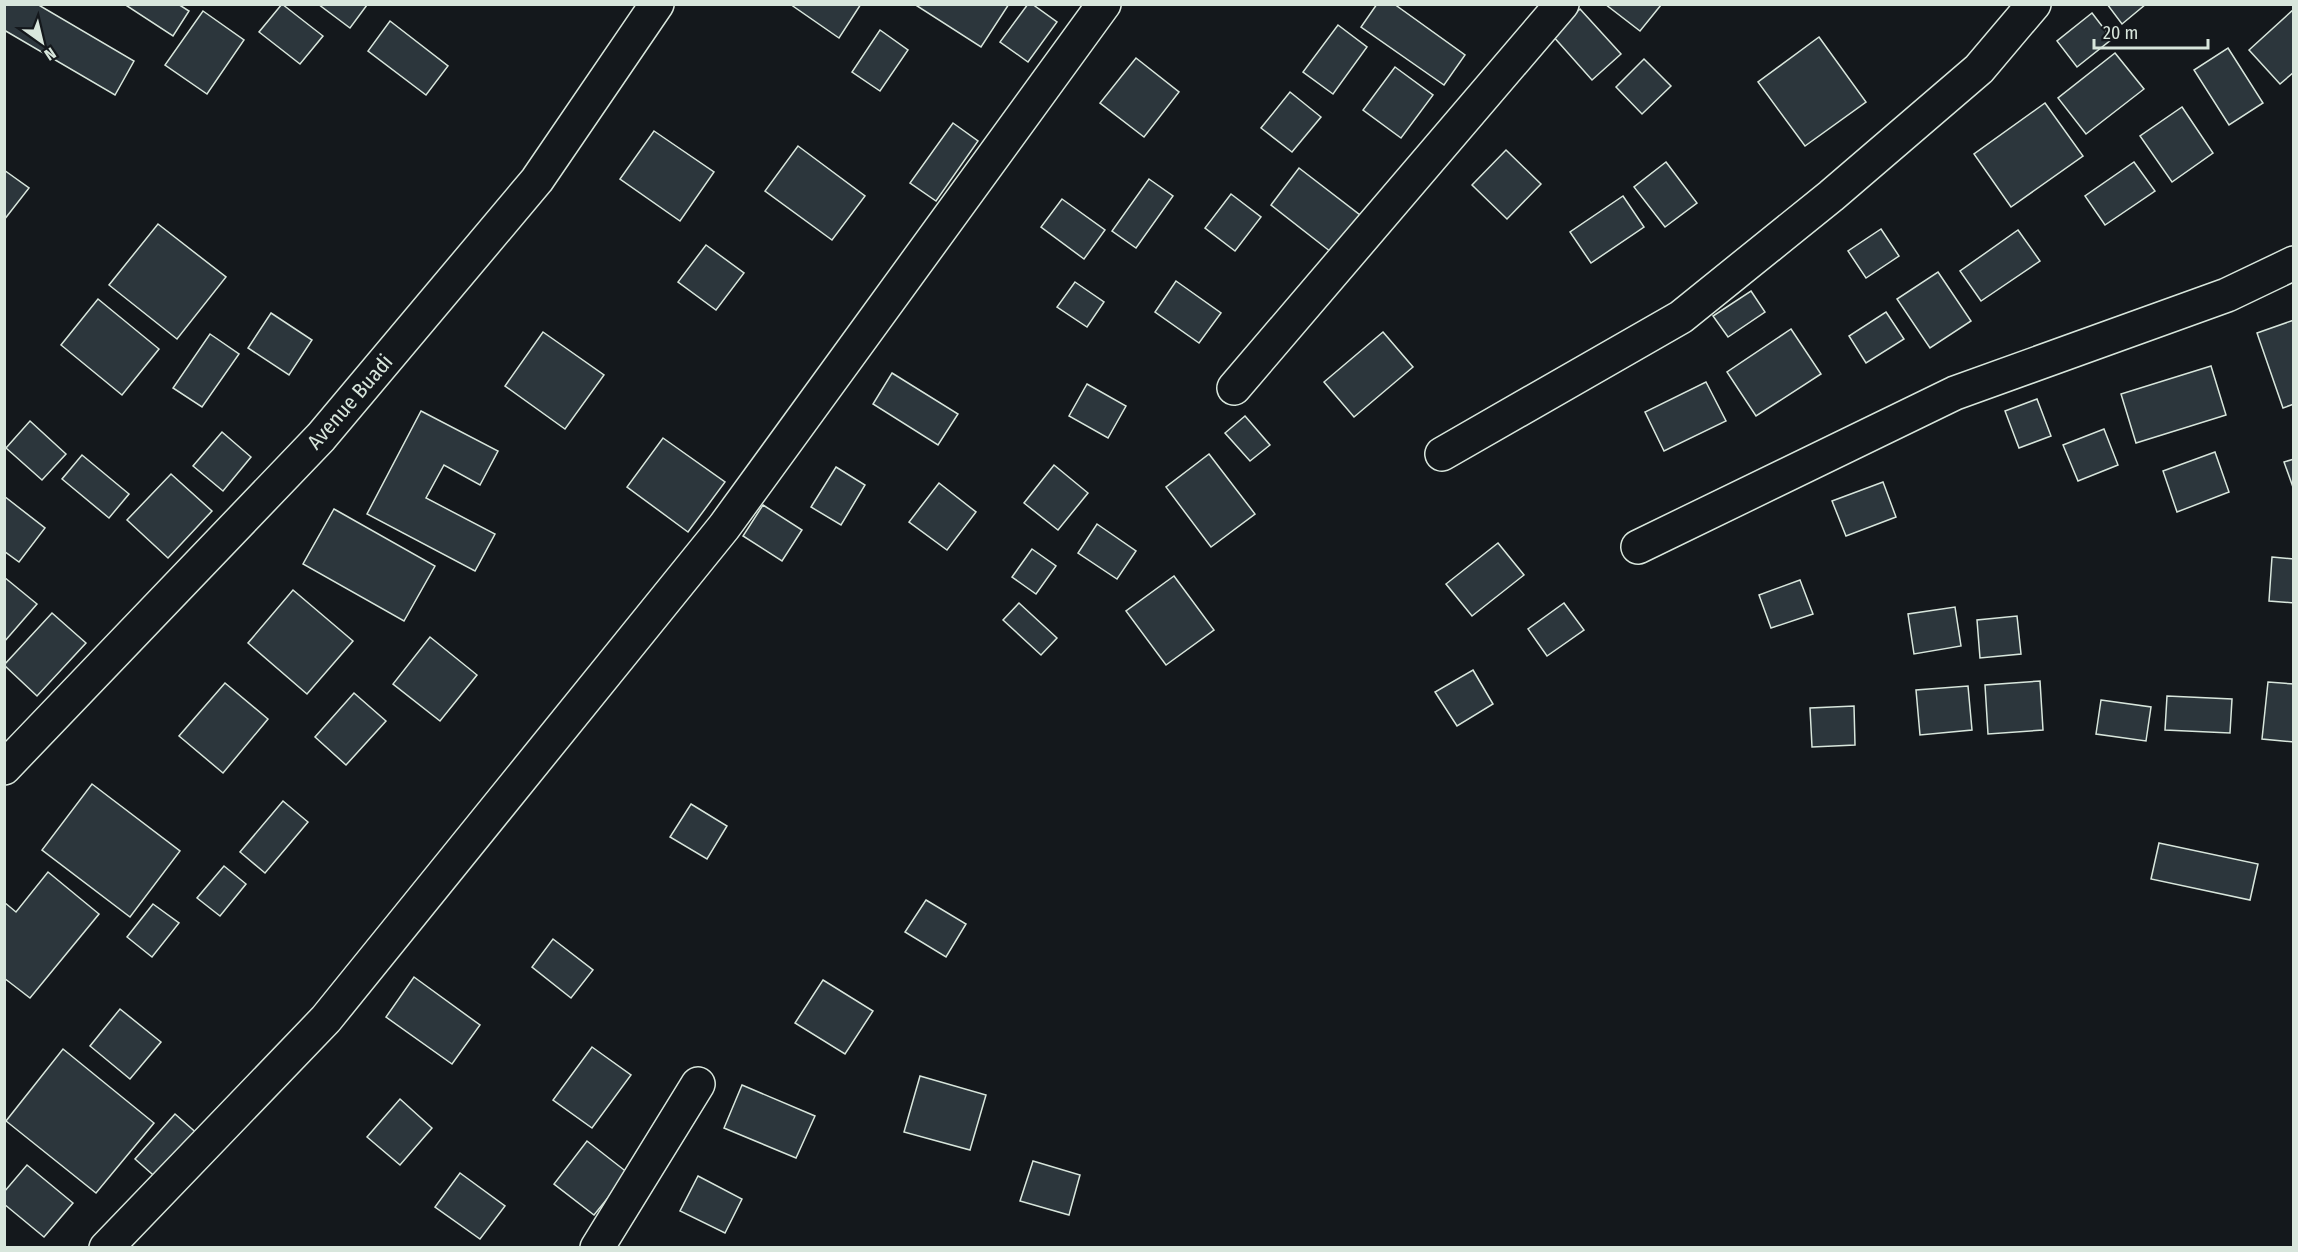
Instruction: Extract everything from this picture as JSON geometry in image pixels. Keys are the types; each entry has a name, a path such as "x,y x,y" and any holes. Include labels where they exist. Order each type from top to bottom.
{"street":[{"name":"Avenue Buadi","path":"4,768 321,437 537,180 657,4"},
{"path":"105,1248 326,1019 724,527 1104,4"},
{"path":"1234,388 1562,4"},
{"path":"1442,454 1681,317 1831,196 1979,69 2034,4"},
{"path":"1638,547 1955,393 2227,295 2294,263"},
{"path":"597,1248 698,1084"}],"building":[{"path":"4,4 37,4 134,61 115,95 4,30"},
{"path":"124,4 178,4 189,11 173,36"},
{"path":"282,4 323,36 300,64 259,32"},
{"path":"318,4 367,4 367,5 350,28"},
{"path":"790,4 861,4 839,38"},
{"path":"914,4 1009,4 981,47"},
{"path":"1028,4 1032,4 1057,22 1028,62 1000,42"},
{"path":"1377,4 1394,4 1465,55 1444,85 1361,27"},
{"path":"1605,4 1660,4 1661,5 1640,31"},
{"path":"2107,4 2146,4 2122,24"},
{"path":"1580,9 1621,54 1592,80 1552,35"},
{"path":"2294,9 2294,72 2280,84 2249,50"},
{"path":"203,11 244,40 207,94 165,65"},
{"path":"2092,13 2112,39 2077,67 2057,41"},
{"path":"390,21 448,66 426,95 368,51"},
{"path":"1338,25 1367,47 1333,94 1303,72"},
{"path":"880,30 908,50 880,91 852,72"},
{"path":"1819,37 1866,102 1805,146 1758,82"},
{"path":"2228,48 2263,103 2229,125 2194,70"},
{"path":"2115,53 2144,89 2086,134 2058,98"},
{"path":"1136,58 1179,92 1144,137 1100,103"},
{"path":"1644,59 1671,86 1642,114 1616,87"},
{"path":"1395,67 1433,95 1401,138 1363,110"},
{"path":"1290,92 1321,117 1292,152 1261,128"},
{"path":"2045,103 2083,156 2011,207 1974,154"},
{"path":"2182,107 2213,153 2172,182 2140,136"},
{"path":"953,123 978,141 936,201 910,183"},
{"path":"654,131 714,172 680,221 620,179"},
{"path":"798,146 865,196 832,240 765,191"},
{"path":"1506,150 1541,184 1507,219 1472,185"},
{"path":"1666,162 1697,203 1665,227 1634,187"},
{"path":"2134,162 2155,191 2105,225 2085,196"},
{"path":"1299,168 1360,215 1331,252 1271,205"},
{"path":"4,170 29,188 4,220"},
{"path":"1149,179 1173,196 1136,248 1112,231"},
{"path":"1231,194 1261,217 1235,251 1205,228"},
{"path":"1623,196 1644,227 1591,263 1570,232"},
{"path":"1062,199 1105,230 1084,259 1041,227"},
{"path":"158,224 226,277 177,339 109,285"},
{"path":"1881,229 1899,256 1866,278 1848,251"},
{"path":"2018,230 2040,261 1981,301 1960,271"},
{"path":"706,245 744,273 716,310 678,282"},
{"path":"1938,272 1971,321 1930,348 1897,299"},
{"path":"1176,281 1221,313 1199,343 1155,312"},
{"path":"1075,282 1104,302 1087,327 1057,307"},
{"path":"1751,291 1765,312 1728,337 1713,316"},
{"path":"98,299 159,349 122,395 61,345"},
{"path":"1886,312 1904,339 1866,363 1849,336"},
{"path":"271,313 312,340 289,375 248,348"},
{"path":"2294,320 2294,404 2283,408 2257,333"},
{"path":"1791,329 1821,374 1756,416 1727,372"},
{"path":"543,332 604,375 565,429 505,386"},
{"path":"1383,332 1413,367 1354,417 1324,382"},
{"path":"210,334 239,354 202,407 173,388"},
{"path":"2211,366 2226,415 2136,443 2121,394"},
{"path":"892,373 958,414 938,445 873,404"},
{"path":"1706,382 1726,421 1664,451 1645,412"},
{"path":"1087,384 1126,406 1108,438 1069,416"},
{"path":"2037,399 2051,436 2019,448 2005,411"},
{"path":"421,411 498,451 480,485 444,465 426,498 495,534 475,571 367,514"},
{"path":"1245,416 1270,445 1250,461 1225,433"},
{"path":"30,421 66,454 42,480 6,448"},
{"path":"2104,429 2118,465 2078,481 2063,445"},
{"path":"222,432 251,457 223,491 193,466"},
{"path":"663,438 725,482 688,532 627,487"},
{"path":"2215,452 2229,492 2177,512 2163,471"},
{"path":"1209,454 1255,514 1211,547 1166,487"},
{"path":"82,455 129,494 109,518 62,479"},
{"path":"2294,459 2294,490 2284,462"},
{"path":"1054,465 1088,493 1058,530 1024,503"},
{"path":"836,467 865,485 841,525 811,507"},
{"path":"171,474 212,511 168,558 127,520"},
{"path":"1883,482 1896,517 1846,536 1832,501"},
{"path":"939,483 976,512 947,550 909,522"},
{"path":"4,496 45,528 19,562 4,551"},
{"path":"763,505 802,530 782,561 743,536"},
{"path":"334,509 435,566 404,621 303,564"},
{"path":"1097,524 1136,551 1117,579 1078,553"},
{"path":"1498,543 1524,575 1472,616 1446,584"},
{"path":"1032,549 1056,566 1036,594 1012,577"},
{"path":"2272,557 2294,559 2294,603 2269,601"},
{"path":"1174,576 1214,630 1166,665 1126,611"},
{"path":"4,577 37,604 4,642"},
{"path":"1800,580 1813,614 1771,628 1759,595"},
{"path":"293,590 353,641 307,694 248,643"},
{"path":"1019,603 1057,638 1041,655 1003,620"},
{"path":"1564,603 1584,630 1547,656 1528,629"},
{"path":"1955,607 1961,646 1914,654 1908,614"},
{"path":"52,613 86,643 37,696 4,665"},
{"path":"2017,616 2021,654 1980,658 1977,620"},
{"path":"430,637 477,675 440,721 393,684"},
{"path":"1473,670 1493,704 1457,726 1435,692"},
{"path":"2040,681 2043,730 1988,734 1985,685"},
{"path":"2268,682 2294,684 2294,742 2262,739"},
{"path":"225,683 268,719 223,773 179,736"},
{"path":"1968,686 1972,730 1920,735 1916,690"},
{"path":"354,693 386,721 346,765 315,737"},
{"path":"2167,696 2232,699 2230,733 2165,730"},
{"path":"2101,700 2151,707 2146,741 2096,734"},
{"path":"1854,706 1855,745 1812,747 1810,708"},
{"path":"92,784 180,851 130,917 42,850"},
{"path":"283,801 308,822 265,873 240,852"},
{"path":"691,804 727,826 707,859 670,837"},
{"path":"2159,843 2258,864 2250,900 2151,879"},
{"path":"224,866 246,884 220,916 197,898"},
{"path":"48,872 99,914 30,998 4,978 4,902 16,912"},
{"path":"926,900 966,924 946,957 905,932"},
{"path":"153,904 179,923 152,957 127,937"},
{"path":"553,939 593,970 571,998 532,967"},
{"path":"414,977 480,1025 452,1064 386,1017"},
{"path":"823,980 873,1011 845,1054 795,1023"},
{"path":"120,1009 161,1042 130,1079 90,1046"},
{"path":"592,1047 631,1075 592,1128 553,1100"},
{"path":"63,1049 154,1123 96,1193 6,1121"},
{"path":"920,1076 986,1095 970,1150 904,1132"},
{"path":"742,1085 815,1116 796,1158 724,1128"},
{"path":"400,1099 432,1128 400,1165 367,1137"},
{"path":"175,1114 200,1136 160,1181 135,1159"},
{"path":"587,1141 628,1173 594,1215 554,1184"},
{"path":"1033,1161 1080,1175 1069,1215 1020,1201"},
{"path":"27,1165 73,1203 44,1237 4,1204 4,1192"},
{"path":"460,1173 505,1206 480,1239 435,1207"},
{"path":"698,1176 742,1199 725,1233 680,1211"}]}
